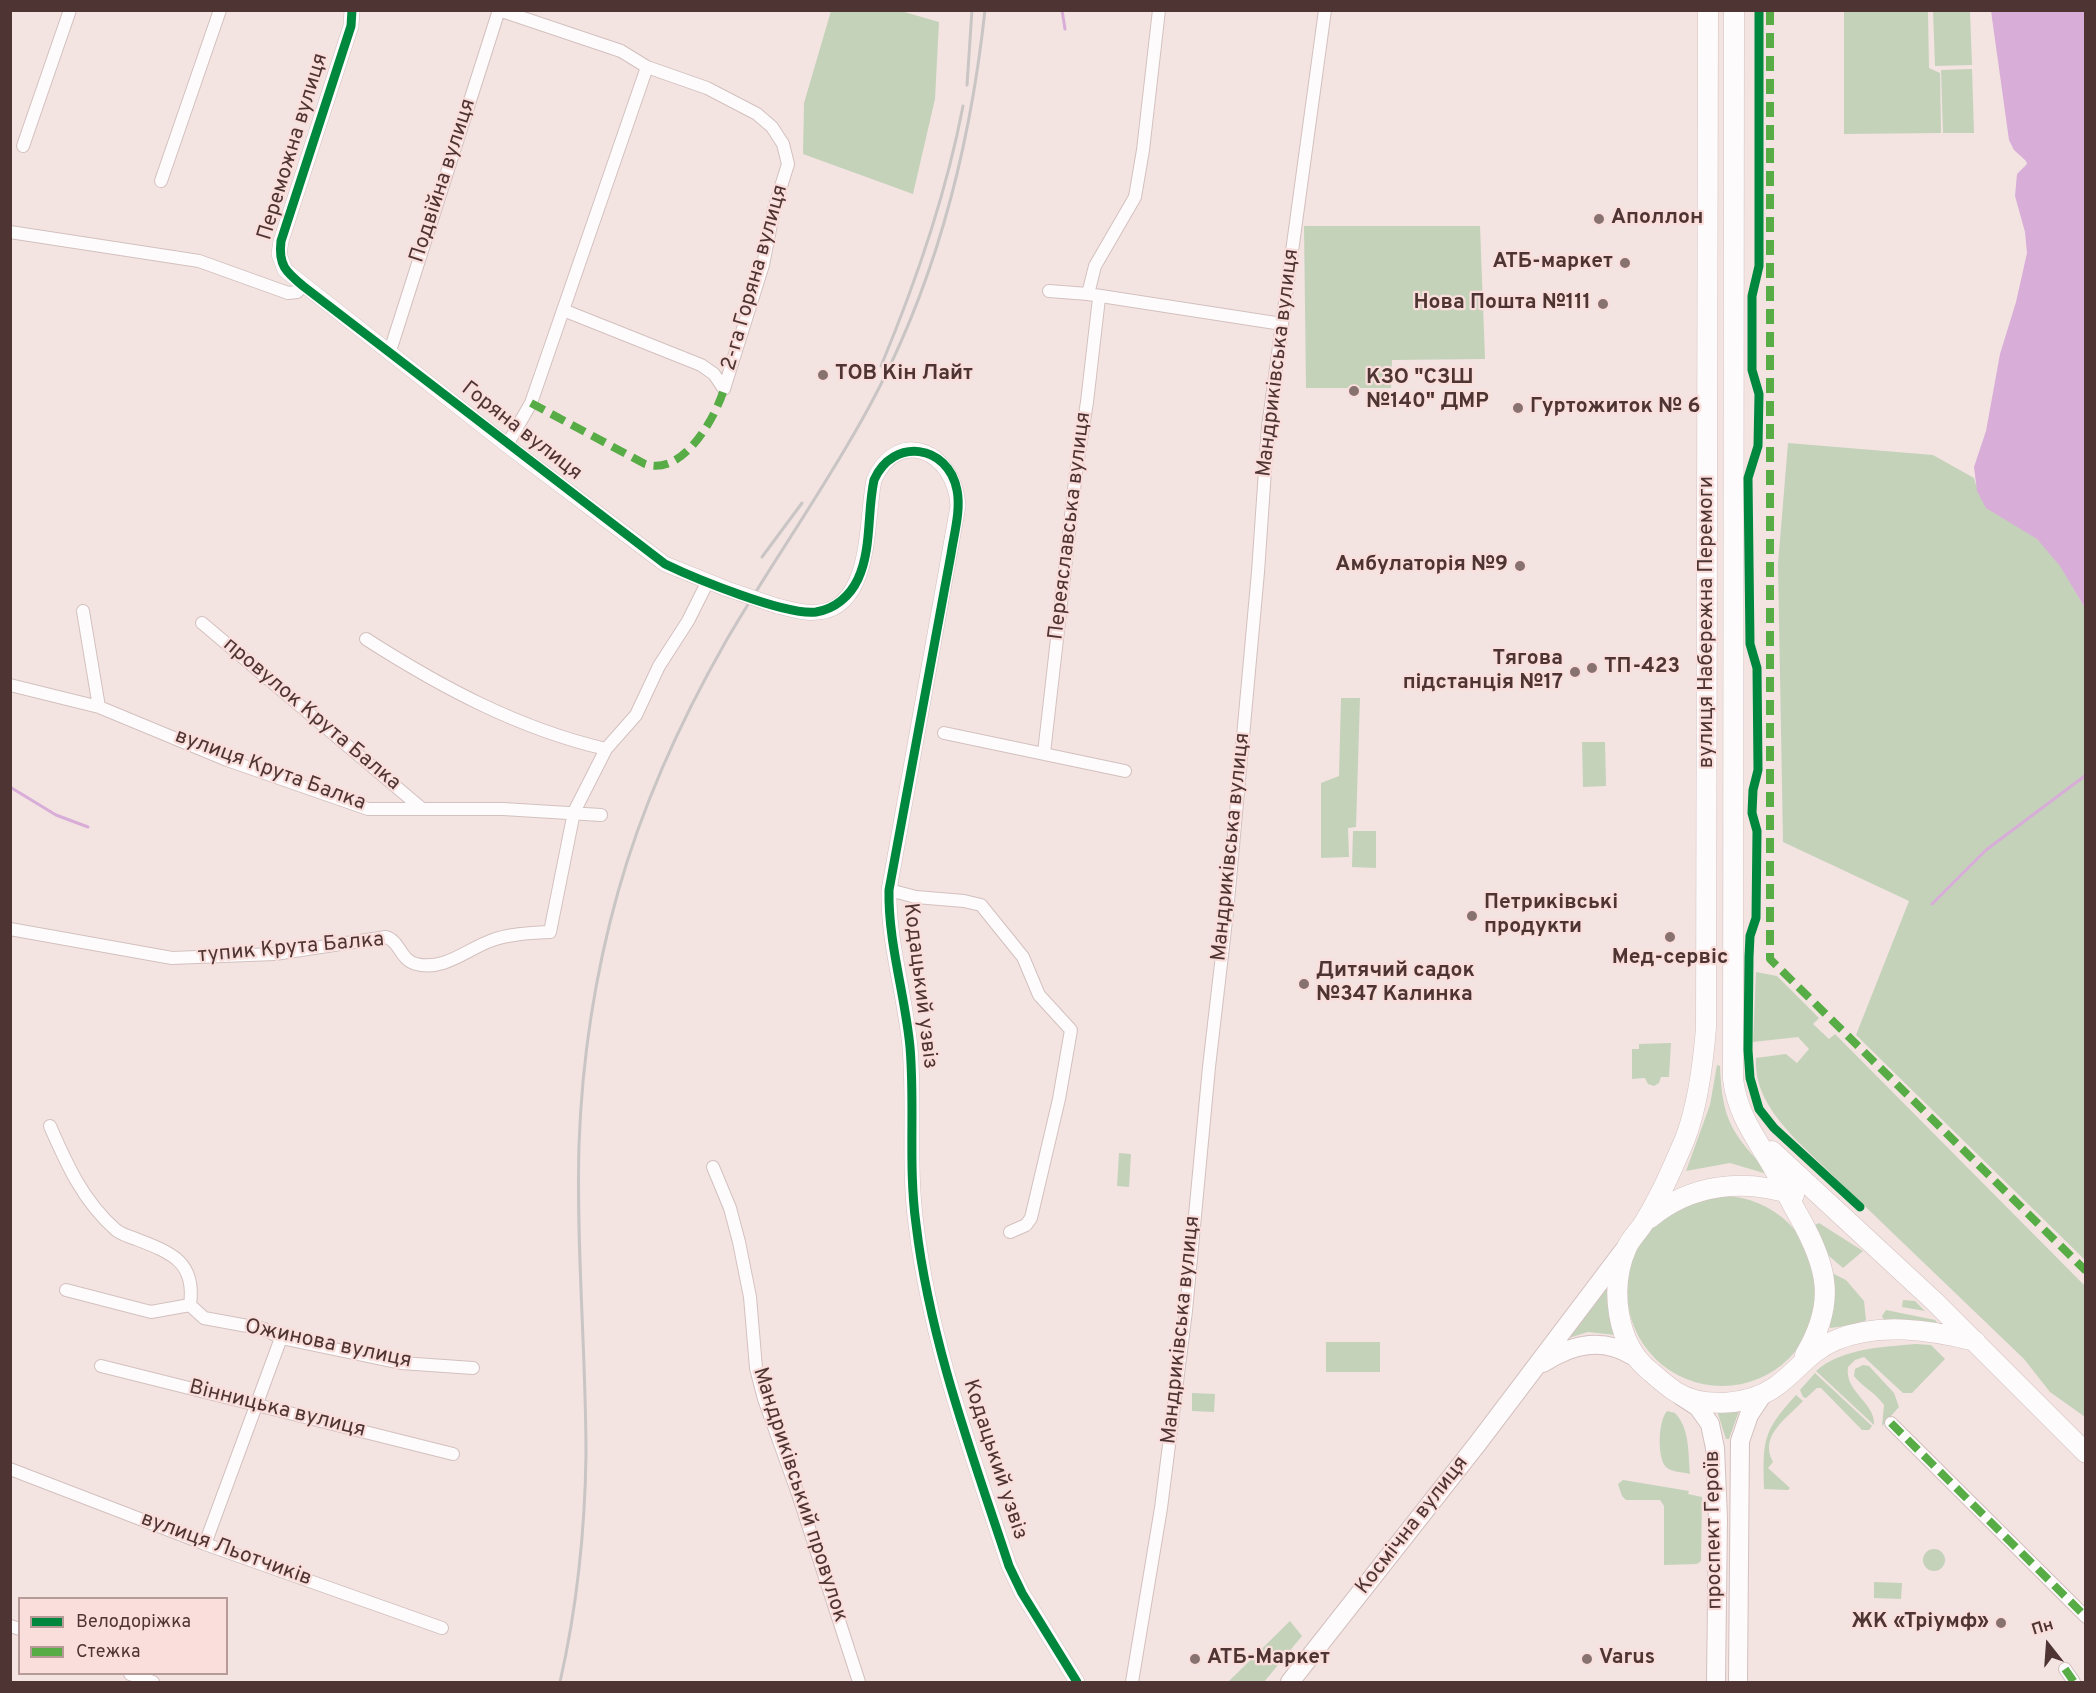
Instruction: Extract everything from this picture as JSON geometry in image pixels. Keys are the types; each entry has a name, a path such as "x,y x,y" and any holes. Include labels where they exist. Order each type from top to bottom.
{"main road":[{"name":"вулиця Набережна Перемоги","path":"1708,10 1706,1028 1700,1083 1686,1136 1670,1175 1644,1222 1627,1246 1619,1279 1618,1313 1633,1356 1677,1393 1699,1400 1721,1403 1744,1400 1763,1394 1776,1386 1802,1360 1815,1338 1822,1317 1824,1278 1818,1251 1787,1192 1742,1117 1733,1079 1734,10"},
{"path":"1708,299 1733,299"},
{"name":"вулиця Набережна Перемоги","path":"1752,1133 1831,1207 1871,1240 2085,1453"},
{"name":"вулиця Набережна Перемоги","path":"1733,1187 1758,1192 1786,1206 1801,1219"},
{"name":"вулиця Набережна Перемоги","path":"1644,1222 1667,1204 1684,1195 1709,1188 1763,1187 1787,1192 1831,1207"},
{"name":"Космічна вулиця","path":"1290,1683 1627,1246"},
{"name":"вулиця Набережна Перемоги","path":"1802,1360 1838,1339 1874,1331 1923,1330 1975,1341"},
{"name":"Космічна вулиця","path":"1534,1369 1560,1352 1594,1343 1610,1346 1633,1356"},
{"name":"проспект Героїв","path":"1677,1393 1698,1407 1710,1424 1715,1448 1718,1518 1716,1683"},
{"name":"проспект Героїв","path":"1738,1683 1740,1441 1749,1415 1763,1394"}],"street":[{"path":"23,146 70,10"},
{"path":"161,181 220,10"},
{"name":"Переможна вулиця","path":"303,286 280,263 281,241 351,26 352,10"},
{"name":"2-га Горяна вулиця","path":"499,10 621,51 647,67 707,88 757,114 778,136 788,164 774,209 763,265 724,389 714,374 701,365 563,310"},
{"name":"Подвійна вулиця","path":"390,351 499,10"},
{"name":"Переяславська вулиця","path":"1044,753 1076,472 1087,402 1095,266 1135,197 1143,150 1159,10"},
{"name":"Мандриківська вулиця","path":"1131,1683 1161,1508 1186,1311 1209,1067 1227,912 1265,491 1268,427 1325,10"},
{"path":"507,445 531,403 647,67"},
{"path":"10,232 199,261 288,293 297,292 303,286"},
{"name":"Горяна вулиця","path":"303,286 390,351 507,445 665,564 727,588"},
{"path":"1049,291 1282,324"},
{"name":"Кодацький узвіз","path":"727,588 777,606 805,612 827,609 846,597 854,587 865,558 874,480 879,468 888,459 912,450 925,452 946,467 957,490 958,506 889,890 890,933 909,1044 913,1083 910,1142 913,1203 935,1326 960,1420 1010,1566 1022,1593 1077,1683"},
{"path":"601,815 574,812 606,749 636,715 659,666 688,621 708,581"},
{"path":"83,611 93,657 99,707"},
{"name":"провулок Крута Балка","path":"202,623 420,807"},
{"path":"366,639 421,674 525,726 565,740 606,749"},
{"name":"вулиця Крута Балка","path":"10,685 99,707 227,760 368,809 420,807 574,812"},
{"path":"944,733 1125,771"},
{"name":"тупик Крута Балка","path":"10,929 172,958 274,954 386,937 394,941 402,955 414,964 452,961 490,941 522,934 550,932 574,812"},
{"path":"889,890 916,897 981,905 1023,957 1039,995 1071,1030 1059,1099 1031,1218 1026,1225 1010,1232"},
{"path":"50,1126 75,1182 117,1231 165,1251 189,1271 192,1287 189,1305 151,1312 66,1290"},
{"name":"Мандриківський провулок","path":"713,1167 730,1208 739,1242 750,1297 756,1368 764,1399 791,1473 858,1683"},
{"name":"Ожинова вулиця","path":"189,1305 204,1318 264,1329 281,1338 401,1363 473,1368"},
{"path":"205,1544 281,1338"},
{"name":"Вінницька вулиця","path":"101,1366 453,1454"},
{"path":"1891,1423 2085,1617"},
{"name":"вулиця Льотчиків","path":"10,1469 205,1544 442,1628"},
{"path":"2065,1669 2074,1683"},
{"path":"133,1675 153,1683"}],"green space":[{"path":"831,11 901,11 939,22 935,99 913,194 803,154 804,103"},
{"path":"1844,11 1928,11 1929,68 1940,73 1941,133 1844,134"},
{"path":"1933,11 1970,11 1972,65 1935,66"},
{"path":"1972,69 1974,133 1943,133 1941,70"},
{"path":"1304,226 1480,226 1485,359 1392,360 1391,388 1306,388"},
{"path":"1788,443 1933,455 1974,478 1983,497 1991,505 2044,545 2064,571 2085,608 2085,1260 1856,1035 1909,901 1783,842 1778,564"},
{"path":"1341,698 1360,698 1356,827 1348,828 1349,857 1321,858 1321,783 1339,776"},
{"path":"1582,742 1605,742 1606,786 1583,787"},
{"path":"1353,831 1376,831 1376,868 1352,867"},
{"path":"1756,972 1777,976 1819,1018 1813,1024 1829,1039 1835,1034 2085,1286 2085,1417 2050,1392 2024,1359 1781,1123 1762,1093 1758,1082 1756,1058 1786,1054 1797,1063 1809,1049 1798,1037 1753,1042"},
{"path":"1671,1043 1669,1077 1661,1077 1659,1083 1654,1086 1648,1084 1645,1078 1632,1079 1632,1049 1639,1049 1639,1044"},
{"path":"1717,1065 1720,1066 1723,1100 1731,1125 1746,1147 1768,1172 1767,1174 1730,1163 1686,1171 1710,1105"},
{"path":"1119,1153 1131,1154 1129,1187 1117,1186"},
{"path":"1713,1196 1731,1196 1767,1207 1782,1217 1796,1231 1813,1263 1817,1291 1813,1319 1806,1336 1796,1351 1782,1365 1750,1382 1731,1386 1713,1386 1677,1375 1662,1365 1648,1351 1631,1319 1627,1300 1627,1282 1638,1246 1648,1231 1662,1217 1694,1200"},
{"path":"1819,1223 1863,1251 1843,1268 1829,1256 1815,1225"},
{"path":"1832,1273 1846,1280 1864,1301 1866,1320 1862,1324 1830,1328"},
{"path":"1609,1284 1615,1335 1588,1332 1562,1340"},
{"path":"1903,1300 1915,1301 1925,1311 1902,1307"},
{"path":"1886,1310 1935,1320 1938,1324 1885,1322 1882,1316"},
{"path":"1326,1342 1380,1342 1380,1372 1326,1372"},
{"path":"1916,1344 1931,1345 1945,1359 1912,1393 1903,1393 1864,1357 1855,1360 1848,1367 1851,1384 1870,1410 1874,1425 1816,1371 1826,1363 1850,1353"},
{"path":"1863,1365 1869,1366 1894,1393 1899,1407 1882,1426 1884,1405 1854,1376 1855,1369"},
{"path":"1815,1373 1872,1426 1869,1430 1862,1430 1821,1388 1817,1388 1806,1398 1803,1397 1800,1390"},
{"path":"1192,1393 1215,1394 1214,1412 1192,1411"},
{"path":"1796,1395 1803,1401 1776,1429 1769,1444 1773,1462 1768,1468 1790,1488 1788,1490 1764,1489 1767,1438 1777,1419"},
{"path":"1737,1409 1739,1411 1729,1439 1726,1439 1717,1411"},
{"path":"1667,1411 1675,1413 1680,1419 1686,1434 1690,1474 1671,1470 1663,1462 1660,1431"},
{"path":"1623,1480 1689,1491 1688,1494 1702,1497 1701,1561 1697,1564 1664,1565 1664,1506 1660,1500 1626,1500 1618,1484"},
{"path":"1930,1549 1938,1549 1945,1556 1945,1564 1938,1571 1930,1571 1923,1564 1923,1556"},
{"path":"1874,1582 1902,1583 1901,1599 1874,1598"},
{"path":"1290,1621 1302,1636 1264,1682 1228,1682"}],"shaded area":[{"path":"1991,11 2085,11 2085,608 2060,566 2037,539 1986,508 1977,491 1974,467 1986,431 2000,354 2016,302 2027,253 2025,232 2015,196 2017,174 2027,164 2014,150 2009,140"}],"waterway":[{"path":"1062,10 1065,29"},
{"path":"1932,904 1986,850 2086,775"},
{"path":"10,787 56,815 88,827"}],"railway":[{"path":"967,85 972,10"},
{"path":"560,1682 575,1597 582,1540 585,1483 586,1415 578,1184 583,1081 596,985 610,923 628,859 651,794 694,701 726,641 869,407 893,360 913,313 947,214 959,164 970,113 985,10"},
{"path":"881,366 929,238 948,172 963,106"},
{"path":"762,557 802,503"}],"marked path":[{"path":"1770,10 1770,959 2086,1271"},
{"path":"531,403 645,464 659,466 672,462 695,443 713,415 724,389"},
{"path":"1891,1423 2086,1617"},
{"path":"2065,1669 2074,1682"}],"cycle path":[{"path":"352,10 351,26 281,241 280,249 284,267 303,286 665,564 763,602 802,612 816,612 836,605 851,591 858,579 865,555 874,480 883,466 894,457 906,452 932,455 943,463 952,475 958,498 957,522 889,890 891,929 910,1047 916,1224 922,1268 942,1355 967,1440 1009,1566 1022,1593 1077,1682"},
{"path":"1759,10 1759,266 1752,296 1752,370 1759,394 1758,446 1748,478 1750,644 1757,668 1758,770 1753,790 1752,813 1757,831 1756,918 1750,936 1749,957 1750,1078 1759,1109 1774,1128 1860,1207"}],"place":[{"name":"Аполлон","path":"1599,219"},
{"name":"АТБ-маркет","path":"1625,263"},
{"name":"Нова Пошта №111","path":"1603,304"},
{"name":"ТОВ Кін Лайт","path":"823,375"},
{"name":"КЗО \"СЗШ №140\" ДМР","path":"1354,391"},
{"name":"Гуртожиток № 6","path":"1518,408"},
{"name":"Амбулаторія №9","path":"1520,566"},
{"name":"ТП-423","path":"1592,668"},
{"name":"Тягова пiдстанцiя №17","path":"1575,672"},
{"name":"Петриківські продукти","path":"1472,916"},
{"name":"Мед-сервіс","path":"1670,937"},
{"name":"Дитячий садок №347 Калинка","path":"1304,984"},
{"name":"ЖК «Тріумф»","path":"2001,1623"},
{"name":"АТБ-Маркет","path":"1195,1659"},
{"name":"Varus","path":"1587,1659"}]}
